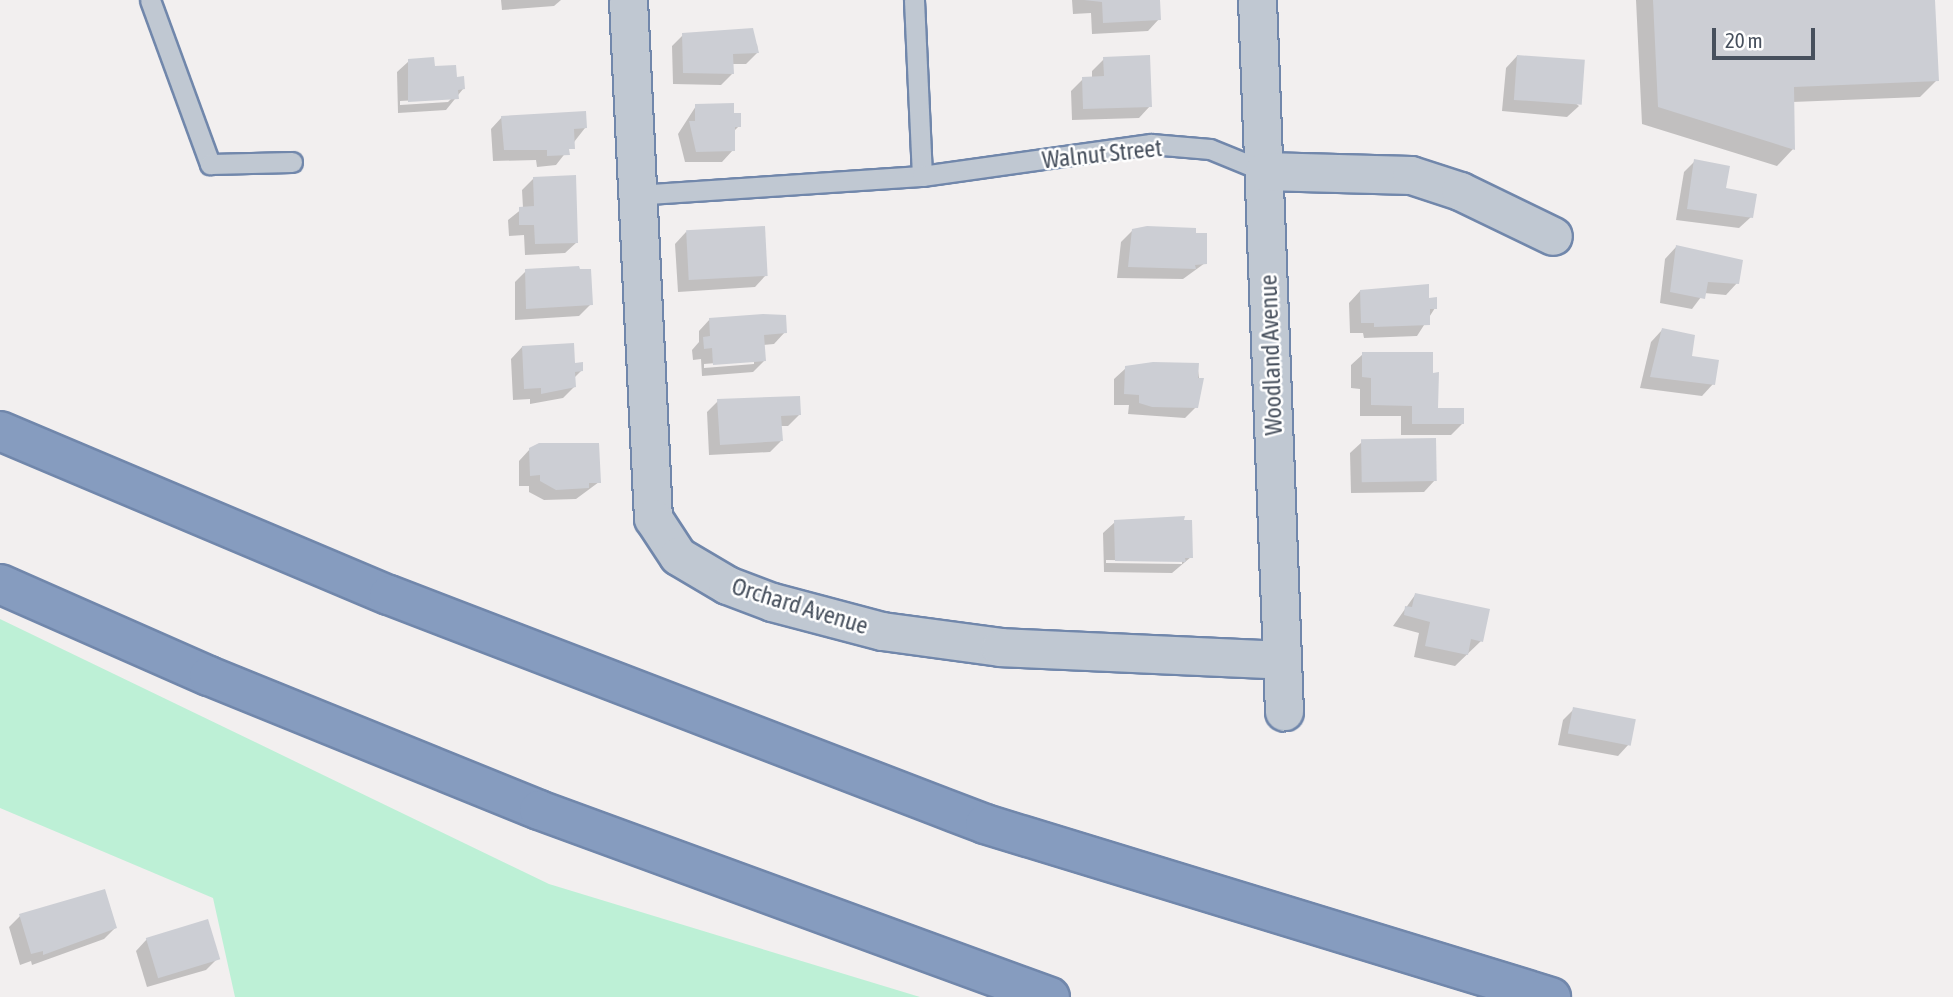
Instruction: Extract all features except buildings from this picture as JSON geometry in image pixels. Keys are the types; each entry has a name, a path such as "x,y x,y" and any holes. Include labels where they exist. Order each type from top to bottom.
{"highway":[{"path":"0,431 389,595 985,824 1552,997"},
{"path":"0,584 209,676 539,810 1050,997"}],"street":[{"name":"Orchard Avenue","path":"628,0 635,195 653,518 678,556 727,585 772,602 882,632 1000,647 1282,660"},
{"name":"Woodland Avenue","path":"1257,0 1284,711"},
{"name":"Walnut Street","path":"1264,171 1411,175 1460,191 1553,236"}],"lane":[{"path":"150,0 210,164 292,162"},
{"path":"914,0 922,176"},
{"name":"Walnut Street","path":"635,195 922,176 1150,145 1210,149 1264,171"}],"green space":[{"path":"0,619 549,884 920,997 235,997 213,898 0,808"}]}
